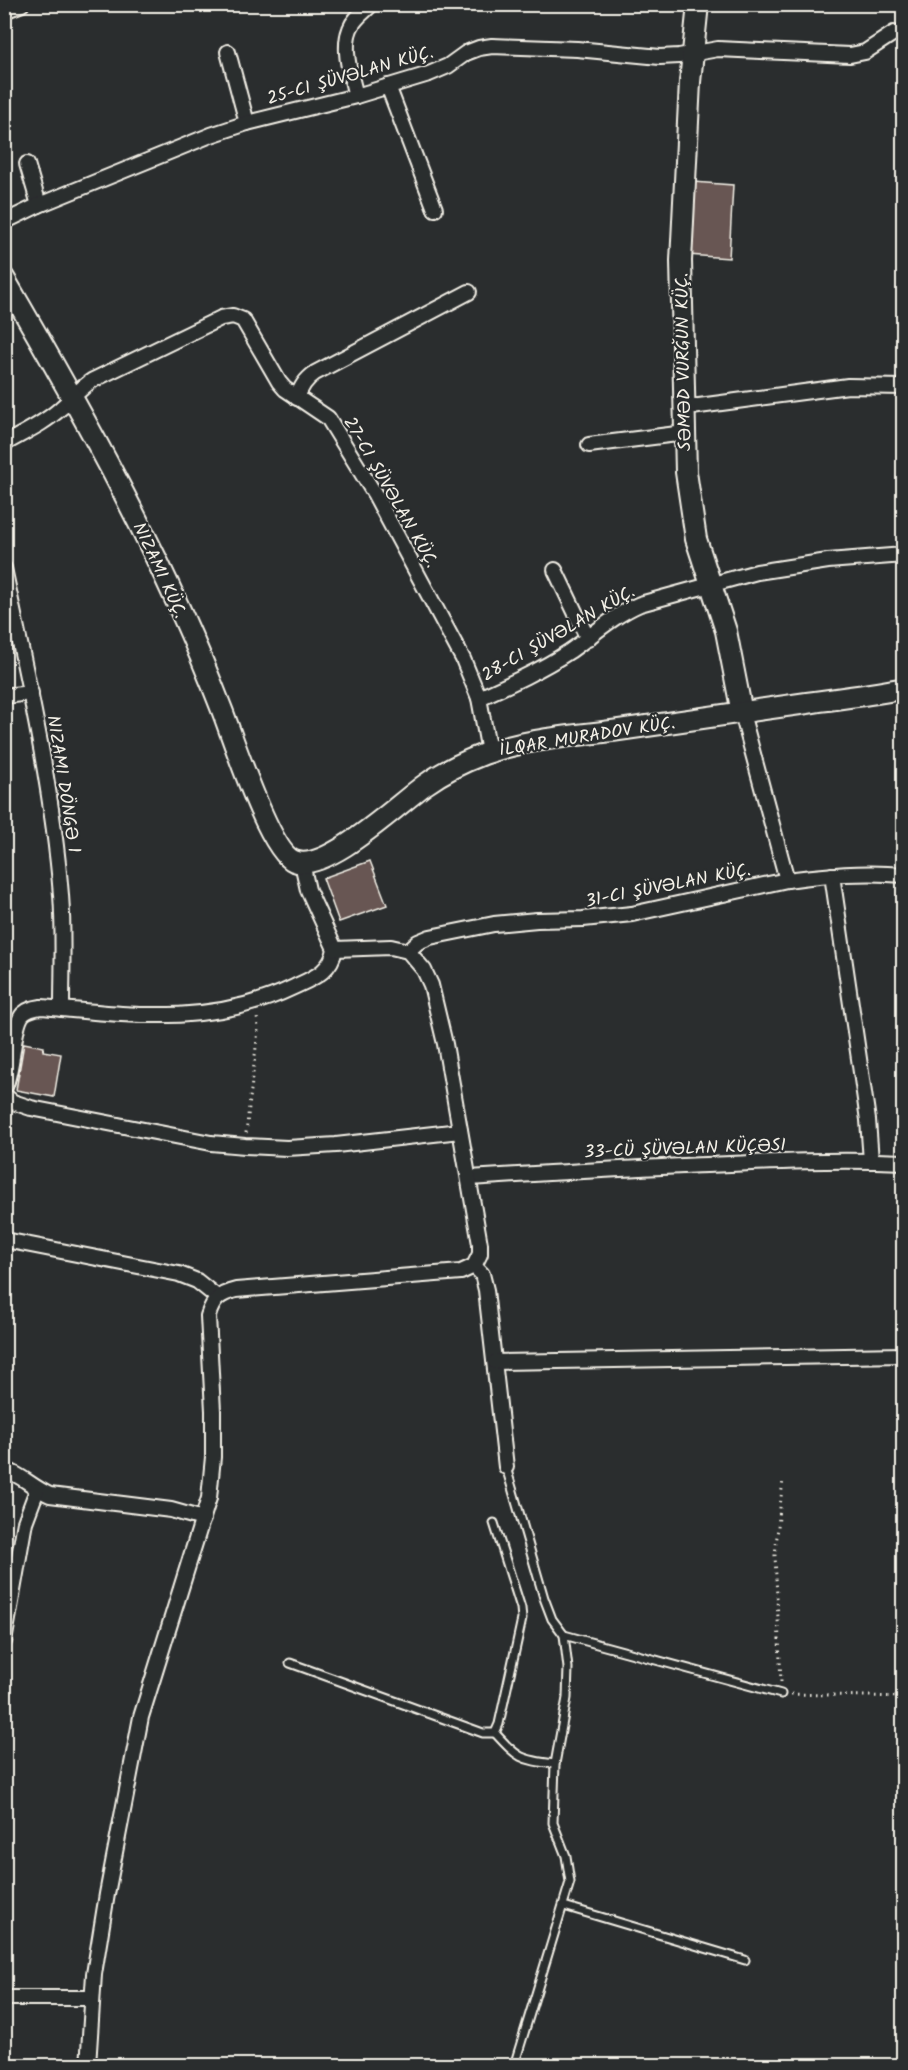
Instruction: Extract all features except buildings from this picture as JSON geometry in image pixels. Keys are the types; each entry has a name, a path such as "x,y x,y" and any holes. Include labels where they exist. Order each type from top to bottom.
{"street":[{"path":"4,11 22,4"},
{"path":"356,96 350,70 348,36 356,18 372,4"},
{"name":"SƏMƏD VURĞUN KÜÇ.","path":"698,4 692,55 681,261 686,472 692,521 701,559 726,631 742,712"},
{"name":"25-CI ŞÜVƏLAN KÜÇ.","path":"4,222 39,205 211,135 247,123 356,96 429,74 479,48 492,46 577,49 660,57 692,55 718,49 850,55 865,52 894,33"},
{"path":"228,52 247,123"},
{"path":"388,86 435,208"},
{"path":"27,164 39,205"},
{"name":"NIZAMI KÜÇ.","path":"4,278 72,397 159,562 274,839 286,856 302,863"},
{"path":"297,398 301,387 315,373 468,292"},
{"name":"27-CI ŞÜVƏLAN KÜÇ.","path":"72,397 81,388 101,376 221,318 233,316 243,320 279,382 297,398 328,418 374,493 454,642 479,699 489,752"},
{"path":"684,408 848,386 903,387"},
{"path":"4,444 50,417 72,397"},
{"path":"589,445 685,433"},
{"name":"28-CI ŞÜVƏLAN KÜÇ.","path":"479,699 535,671 588,639 630,608 710,583 788,566 903,555"},
{"name":"NIZAMI DÖNGƏ 1","path":"4,568 46,766 61,896 62,1009"},
{"path":"555,570 588,639"},
{"name":"İLQAR MURADOV KÜÇ.","path":"302,863 322,858 341,849 443,772 489,752 550,740 903,688"},
{"path":"4,696 31,693"},
{"path":"742,712 787,880"},
{"path":"4,1089 22,1016 33,1009 62,1009 135,1016 176,1016 213,1012 273,998 322,973 329,966 335,949 308,890 302,863"},
{"name":"31-CI ŞÜVƏLAN KÜÇ.","path":"408,951 418,942 430,937 494,924 632,914 787,880 861,873 903,875"},
{"path":"832,875 868,1120 871,1161"},
{"path":"88,2066 92,1998 107,1894 141,1717 209,1498 213,1457 213,1411 208,1316 217,1297 226,1292 243,1289 453,1273 474,1266 480,1254 445,1044 431,985 424,970 408,951 391,947 335,949"},
{"path":"4,1095 13,1102 31,1108 211,1143 244,1146 287,1148 336,1145 460,1131"},
{"name":"33-CÜ ŞÜVƏLAN KÜÇƏSI","path":"469,1178 729,1164 903,1162"},
{"path":"5,1240 179,1274 197,1281 217,1297"},
{"path":"474,1266 482,1274 486,1290 506,1467"},
{"path":"495,1362 903,1355"},
{"path":"4,1470 14,1472 37,1490 66,1498 171,1510 203,1519"},
{"path":"4,1642 25,1522 37,1490"},
{"path":"4,1998 92,1998"}],"lane":[{"path":"506,1467 543,1598 552,1619 564,1635 568,1668 567,1698 555,1764 553,1823 566,1856 570,1882 514,2066"},
{"path":"494,1523 521,1608 522,1619 499,1724 495,1733"},
{"path":"564,1635 781,1694"},
{"path":"290,1663 483,1733 495,1733 515,1755 532,1762 555,1764"},
{"path":"564,1906 745,1960"}],"path":[{"path":"244,1146 258,1030 254,1004"},
{"path":"783,1479 775,1556 781,1694 903,1697"}]}
